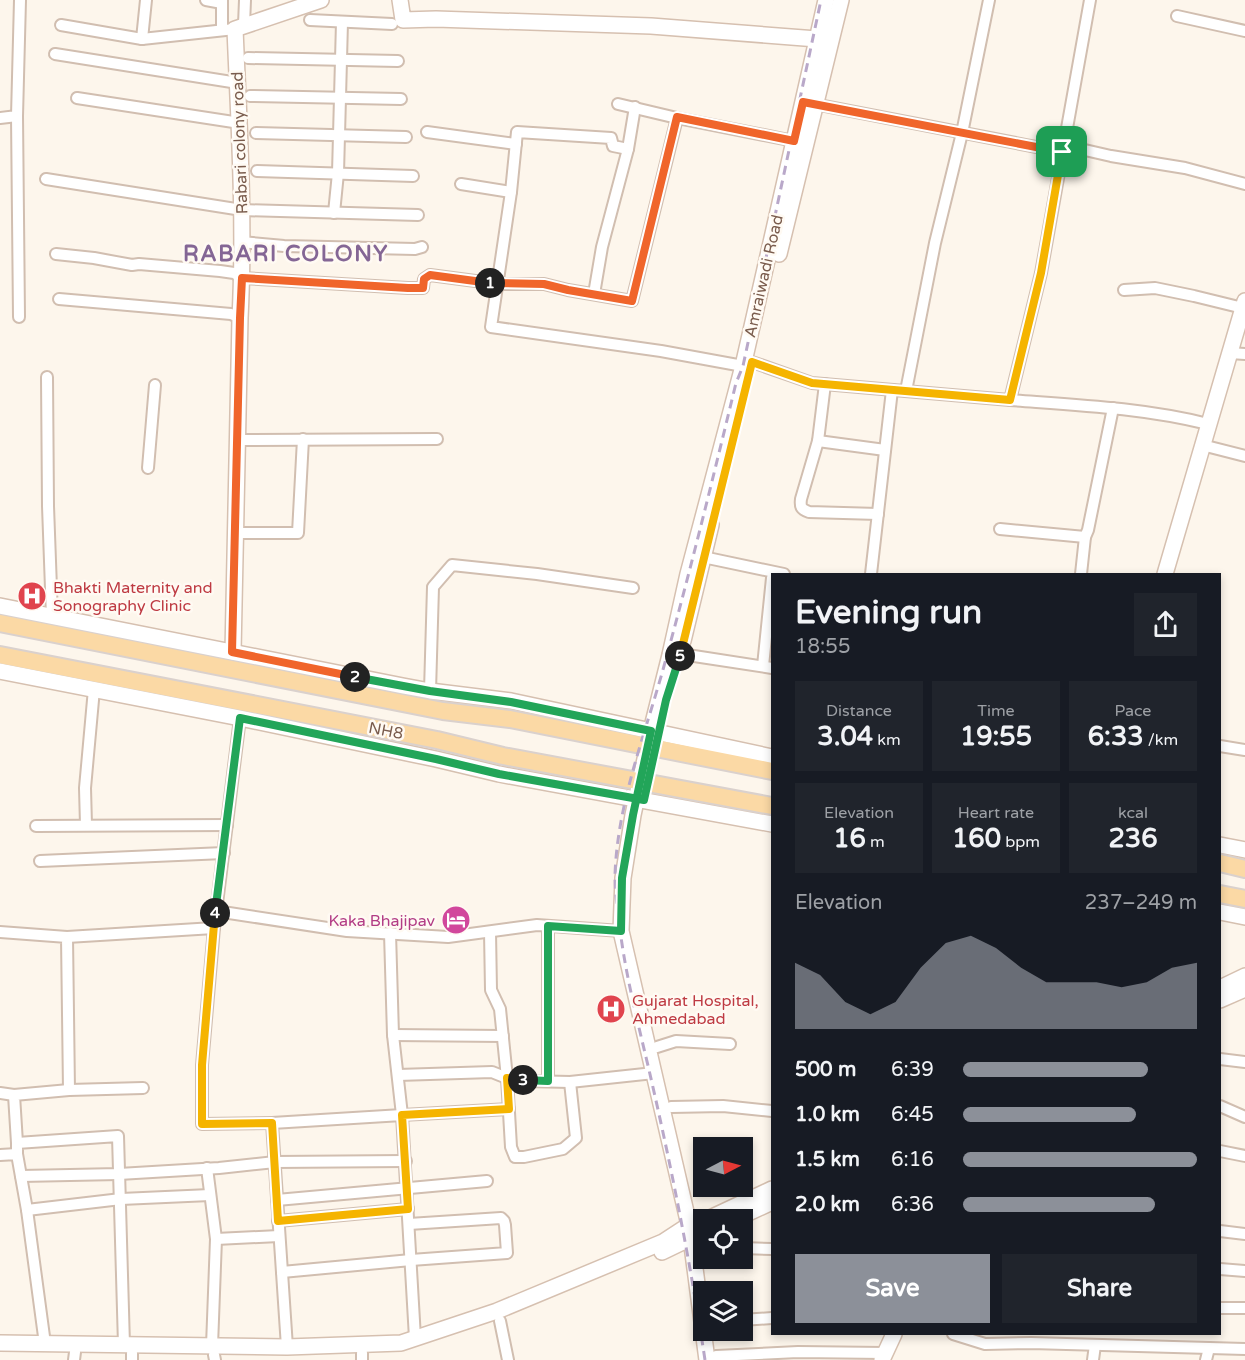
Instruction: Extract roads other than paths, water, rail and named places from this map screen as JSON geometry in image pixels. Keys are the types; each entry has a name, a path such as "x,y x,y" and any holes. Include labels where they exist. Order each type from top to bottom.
{"main road":[{"name":"NH8","path":"0,623 443,711 510,719 630,742 653,739 771,771"},
{"name":"NH8","path":"0,655 437,740 503,756 771,806"},
{"path":"1221,863 1245,869"},
{"path":"1221,894 1245,899"}],"street":[{"path":"19,318 17,116 20,0"},
{"path":"142,39 146,0"},
{"path":"206,0 222,2 234,28"},
{"path":"234,28 244,0"},
{"path":"61,25 142,39 234,28 321,0"},
{"path":"400,0 403,20 651,26 817,39"},
{"name":"Amraiwadi Road","path":"675,654 688,574 748,364 794,141 809,103 817,39 826,0"},
{"path":"693,1209 654,1073 621,931 622,878 653,739 703,557 809,103 841,0"},
{"path":"906,391 935,243 962,133 989,0"},
{"path":"1010,400 1041,273 1090,0"},
{"path":"1177,16 1245,31"},
{"path":"310,20 392,24"},
{"path":"334,213 338,173 342,22"},
{"name":"Rabari colony road","path":"232,652 243,190 234,28"},
{"path":"55,54 238,83"},
{"path":"248,58 398,61"},
{"path":"250,96 400,99"},
{"path":"77,98 240,123"},
{"path":"809,103 962,133 1185,168 1245,184"},
{"path":"618,104 794,141"},
{"path":"594,294 602,247 628,149 635,107"},
{"path":"0,118 17,116"},
{"path":"56,254 132,265 220,271 234,273 242,278 423,288 424,279 430,275 498,284 544,284 632,301 677,117"},
{"path":"427,132 516,144"},
{"path":"628,149 613,146 611,138 517,132 511,192 491,327 748,364 812,383 1113,408 1179,417 1208,424"},
{"path":"256,133 406,137"},
{"path":"257,171 413,176"},
{"path":"46,179 242,210 418,215"},
{"path":"462,184 511,192"},
{"path":"241,242 285,246 415,249 422,247"},
{"path":"1124,290 1155,288 1244,305 1237,353 1208,424 1165,573"},
{"path":"59,299 231,314 240,318"},
{"path":"47,377 52,616"},
{"path":"825,384 818,441 800,506 809,512 878,514"},
{"path":"148,468 155,385"},
{"path":"870,573 892,390"},
{"path":"1081,573 1085,537 1113,408"},
{"path":"235,533 298,533 303,439"},
{"path":"237,440 437,439"},
{"path":"818,441 885,450"},
{"path":"1202,445 1245,456"},
{"path":"1000,529 1085,537"},
{"path":"703,557 771,574"},
{"path":"430,691 433,587 452,565 633,588"},
{"path":"0,606 430,691 511,702 653,739 771,757"},
{"path":"675,654 767,667 771,626"},
{"path":"0,671 240,718 499,774 771,824"},
{"path":"86,825 86,788 94,689"},
{"path":"240,718 213,928 202,1065 202,1124 272,1123 509,1109"},
{"path":"1221,746 1245,750"},
{"path":"640,800 631,878 630,927 695,1209"},
{"path":"36,826 227,825"},
{"path":"1221,845 1245,850"},
{"path":"39,861 224,853"},
{"path":"216,911 347,931 448,937 537,925 621,931"},
{"path":"1221,912 1245,917"},
{"path":"548,926 548,1081"},
{"path":"0,932 67,938 213,928"},
{"path":"490,932 491,990 500,1009 511,1147 515,1156 524,1157 563,1149 576,1138 570,1082"},
{"path":"390,933 393,1035 406,1161 415,1338"},
{"path":"67,938 69,1090"},
{"path":"1221,988 1245,976"},
{"path":"1221,1000 1245,989"},
{"path":"393,1035 503,1036"},
{"path":"657,1047 676,1041 730,1044"},
{"path":"1221,1059 1245,1062"},
{"path":"398,1075 492,1072 507,1078 525,1081 570,1082 654,1073"},
{"path":"0,1093 14,1095 69,1090 143,1088"},
{"path":"14,1095 17,1149 45,1344"},
{"path":"671,1107 723,1106 771,1111"},
{"path":"1221,1106 1245,1117"},
{"path":"272,1123 287,1347"},
{"path":"0,1155 17,1149 118,1136 129,1353"},
{"path":"1221,1151 1245,1156"},
{"path":"21,1176 119,1174 275,1162 406,1161"},
{"path":"207,1168 216,1239 214,1354"},
{"path":"277,1200 487,1181"},
{"path":"735,1209 771,1190"},
{"path":"27,1210 120,1199 210,1195"},
{"path":"753,1211 771,1202"},
{"path":"278,1221 408,1209"},
{"path":"282,1272 507,1253 505,1225 501,1218 409,1224"},
{"path":"214,1354 287,1347 401,1343 508,1307 693,1230"},
{"path":"0,1351 75,1356 129,1353 362,1356 407,1351 500,1321 693,1231"},
{"path":"1221,1231 1245,1234"},
{"path":"216,1239 279,1236"},
{"path":"753,1248 771,1249"},
{"path":"703,1269 713,1359"},
{"path":"1221,1269 1245,1271"},
{"path":"1221,1308 1245,1308"},
{"path":"753,1319 771,1317"},
{"path":"500,1321 508,1360"},
{"path":"713,1359 798,1352 884,1357 894,1335"},
{"path":"956,1335 985,1344 1031,1343 1245,1349"},
{"path":"1127,1335 1127,1346"},
{"path":"712,1341 713,1359"},
{"path":"0,1343 45,1344 129,1353"},
{"path":"1093,1360 1095,1345"},
{"path":"1206,1360 1209,1348"}],"railway":[{"path":"705,1360 674,1187 625,962 616,893 617,849 626,796 674,631 736,383 743,366 821,0"}],"place":[{"name":"Bhakti Maternity and Sonography Clinic","path":"32,596"},
{"name":"Kaka Bhajipav","path":"456,920"},
{"name":"Gujarat Hospital, Ahmedabad","path":"611,1009"}],"district":[{"name":"RABARI COLONY","path":"286,253"}]}
